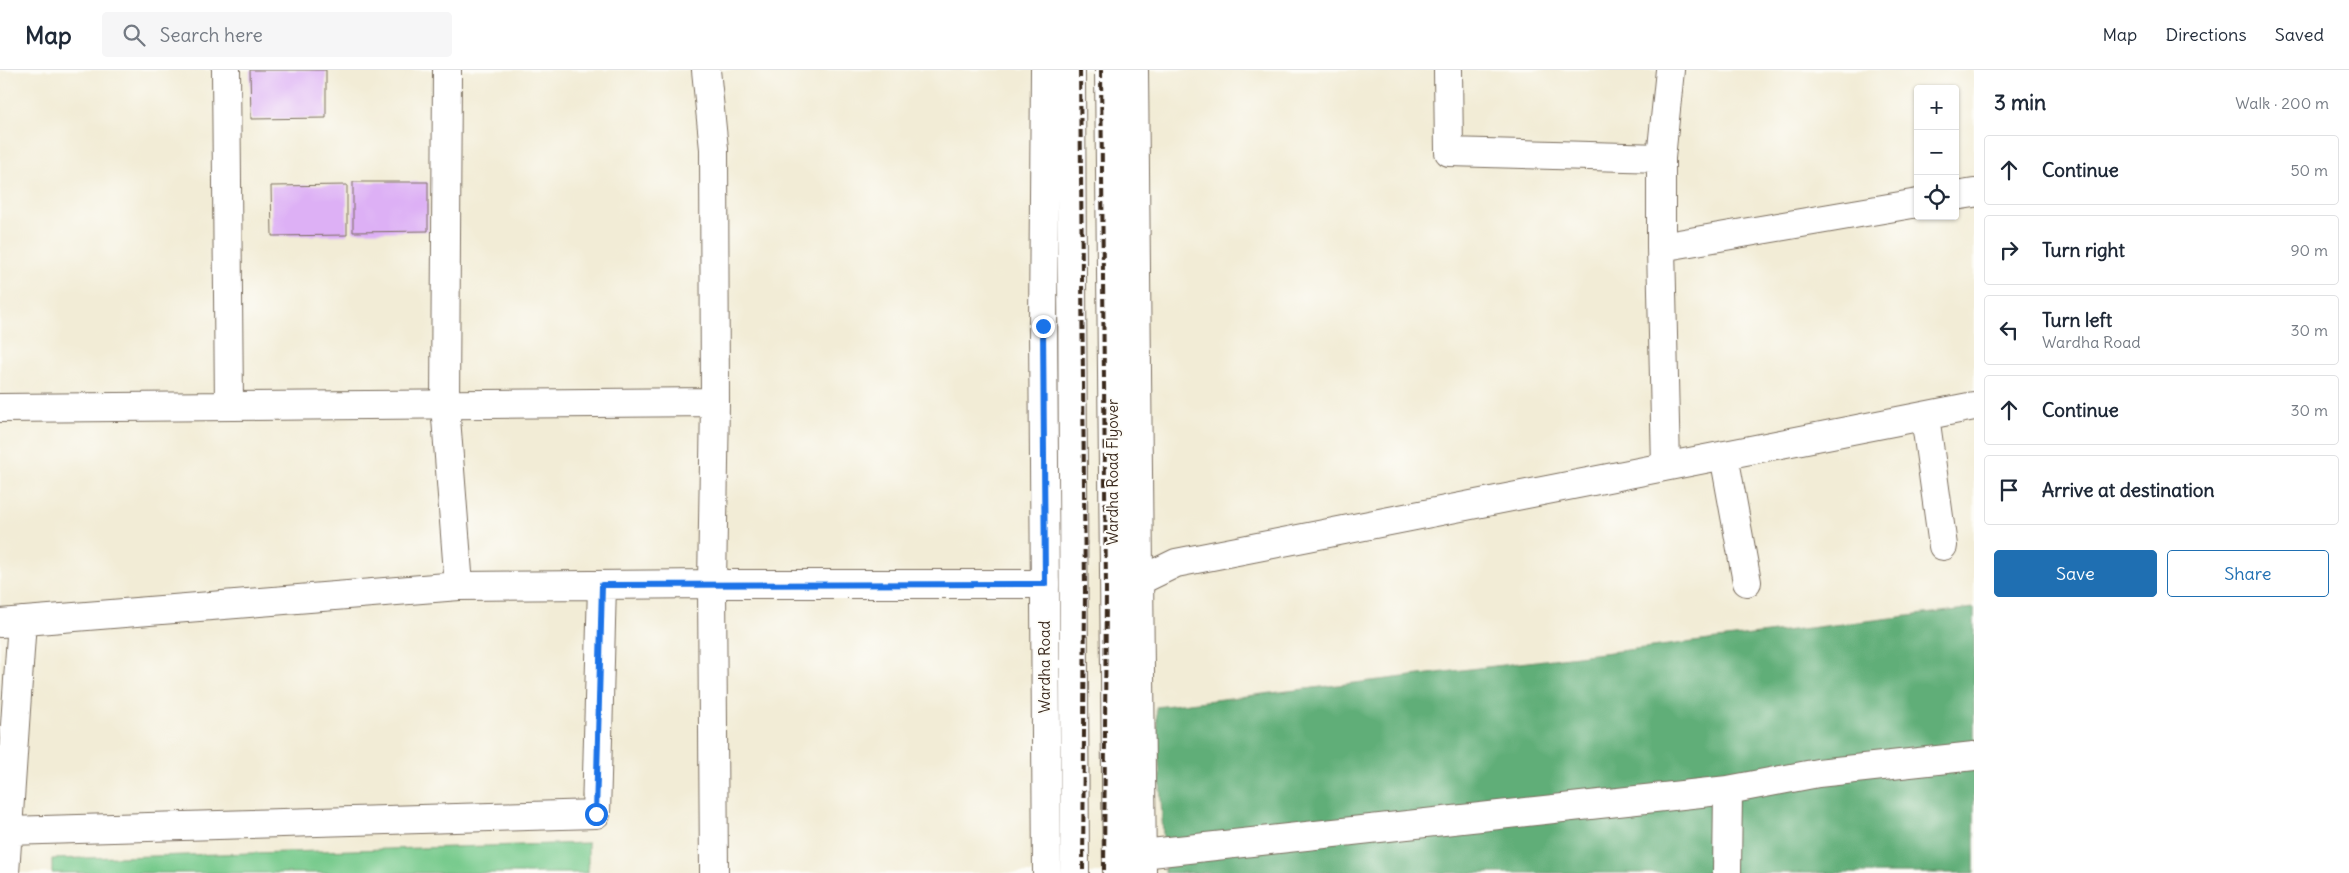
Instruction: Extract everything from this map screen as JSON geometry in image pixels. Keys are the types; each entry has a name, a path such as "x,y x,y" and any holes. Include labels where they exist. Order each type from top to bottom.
{"main road":[{"path":"447,70 445,405 458,586"},
{"path":"706,70 714,149 715,402 712,584 714,873"},
{"name":"Wardha Road","path":"1045,70 1043,326 1047,873"},
{"path":"1071,70 1075,873"},
{"name":"Wardha Road Flyover","path":"1110,70 1117,873"},
{"path":"1134,70 1142,864 1728,790 1818,773 1974,756"},
{"path":"1448,70 1449,152 1661,158"},
{"path":"1666,466 1661,158 1670,70"},
{"path":"219,72 229,406"},
{"path":"1959,195 1974,193"},
{"path":"1661,247 1914,204"},
{"path":"0,408 715,402"},
{"path":"1139,581 1176,563 1974,406"},
{"path":"1925,416 1944,546"},
{"path":"1724,455 1747,582"},
{"path":"5,873 8,831 11,622 458,586 1045,584"},
{"path":"8,831 596,814 602,585"},
{"path":"1727,873 1728,790"}],"green space":[{"path":"1974,608 1974,873 1165,873 1156,707"},
{"path":"588,843 588,873 52,873 52,859"}],"building":[{"path":"250,70 326,70 326,118 251,119"},
{"path":"353,182 428,182 428,231 353,232"},
{"path":"347,185 347,235 272,236 271,186"}],"railway":[{"path":"1080,70 1085,590 1083,873"},
{"path":"1101,70 1106,589 1104,873"}],"route":[{"path":"596,814 602,585 1045,584 1043,326"}]}
